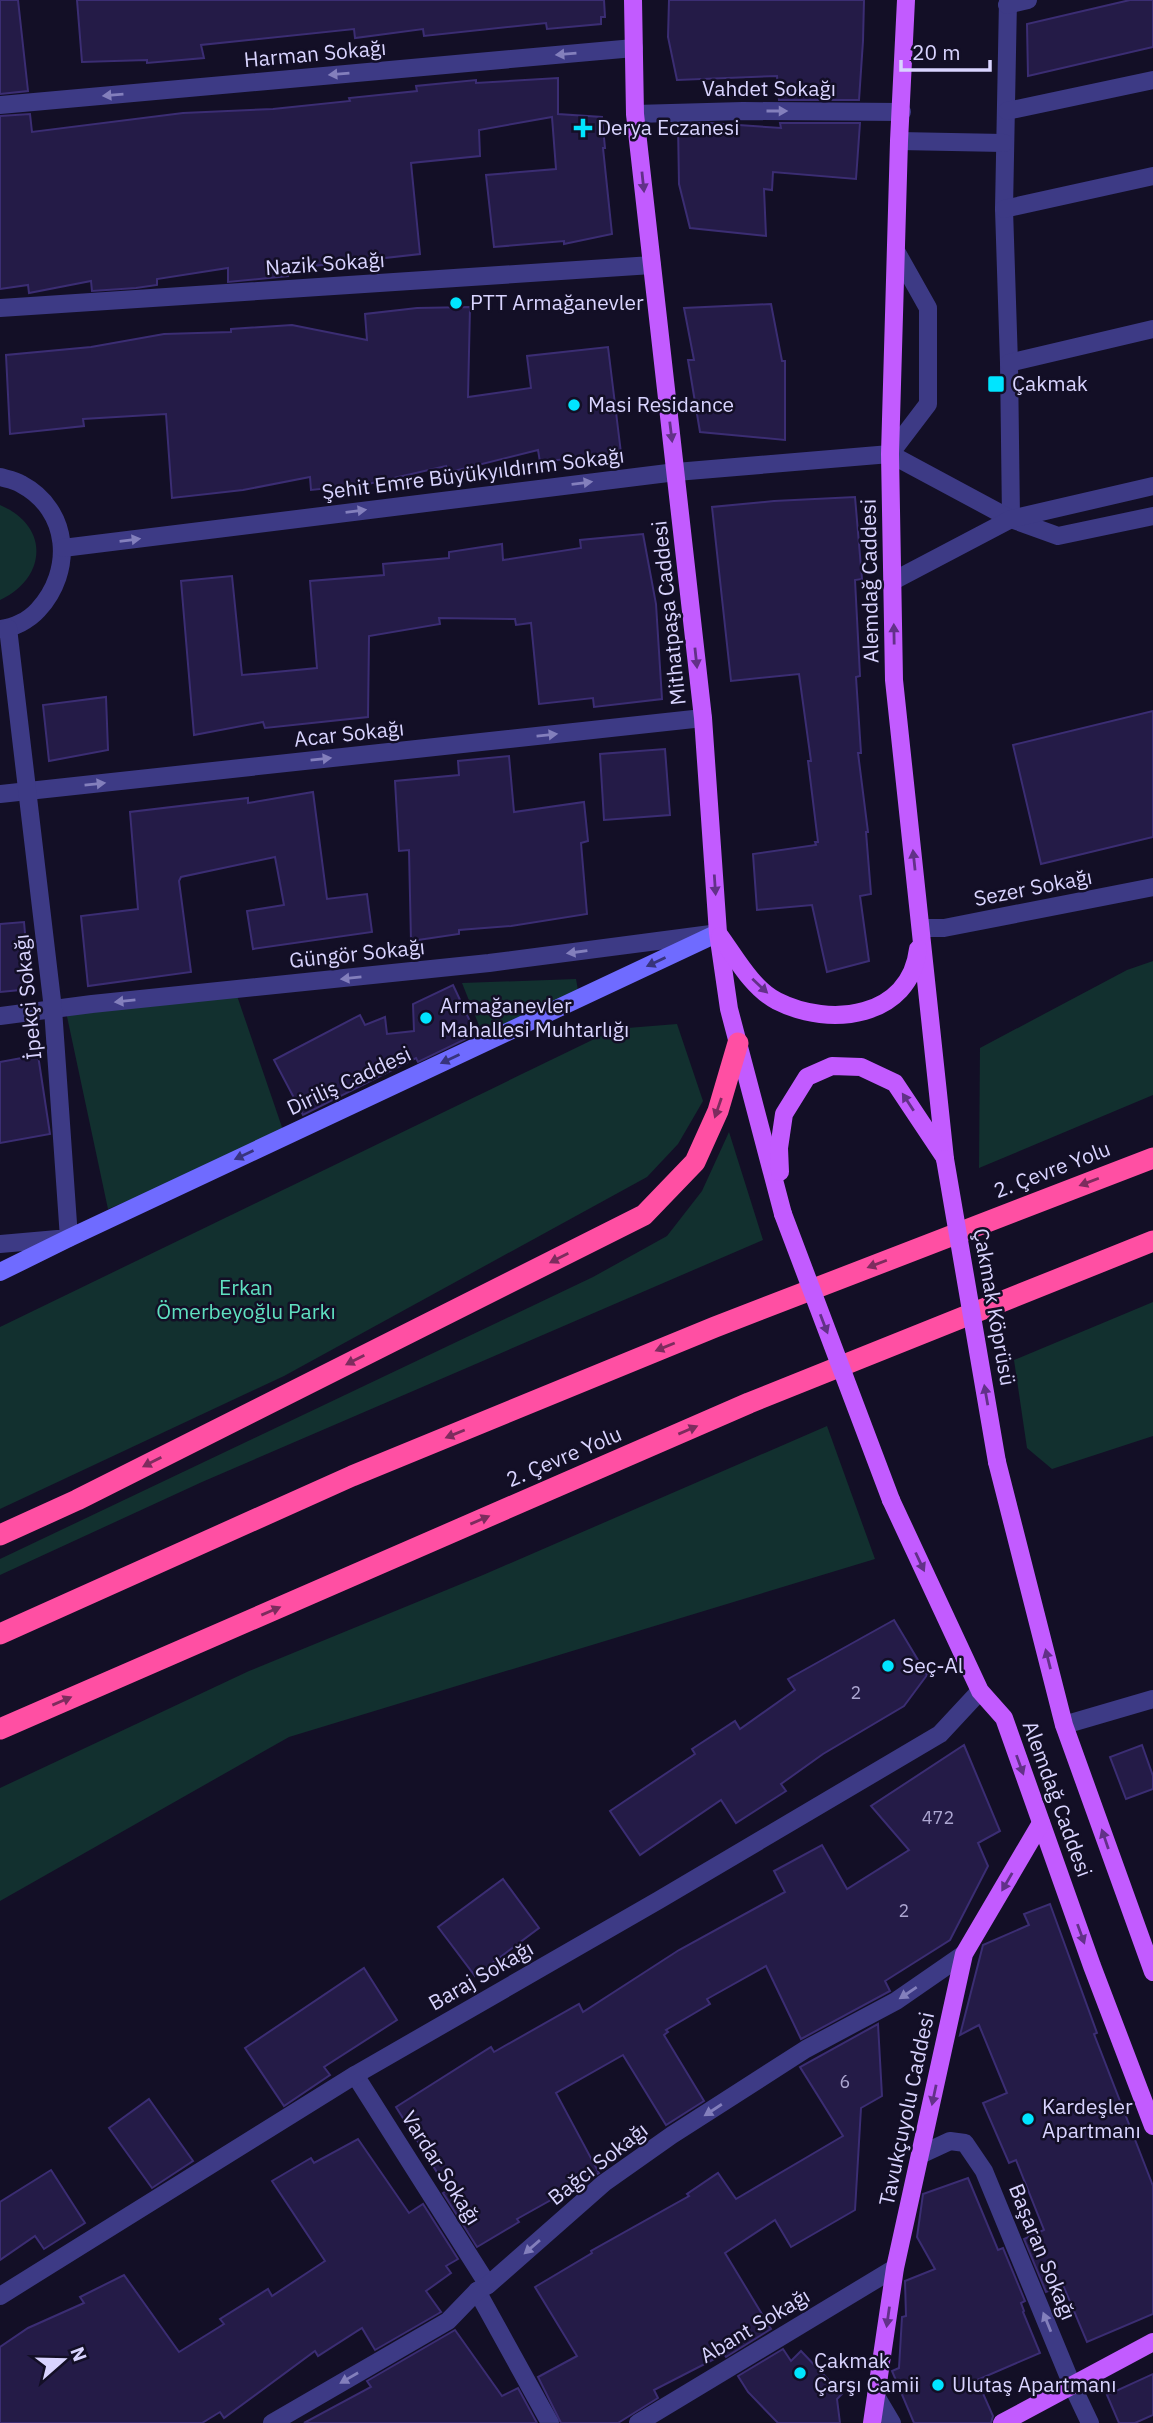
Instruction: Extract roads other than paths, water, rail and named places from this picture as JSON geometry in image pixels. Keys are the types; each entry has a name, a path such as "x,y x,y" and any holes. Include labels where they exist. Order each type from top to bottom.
{"highway":[{"path":"0,1535 77,1500 644,1215 695,1162 718,1111 738,1043"},
{"name":"2. Çevre Yolu","path":"0,1633 352,1476 690,1337 1153,1158"},
{"name":"2. Çevre Yolu","path":"0,1729 749,1404 1153,1241"}],"main road":[{"name":"Mithatpaşa Caddesi","path":"633,0 635,114 703,718 718,933 729,1009 783,1214"},
{"name":"Alemdağ Caddesi","path":"906,0 890,454 894,680 945,1159"},
{"path":"718,933 757,986 777,1000 836,1017 869,1011 897,996 916,967 921,928"},
{"name":"Diriliş Caddesi","path":"0,1272 718,933"},
{"path":"783,1214 779,1147 784,1114 807,1077 832,1066 861,1067 895,1083 945,1159"},
{"name":"Çakmak Köprüsü","path":"945,1159 998,1462"},
{"name":"Alemdağ Caddesi","path":"783,1214 891,1500 980,1691 1004,1718 1153,2126"},
{"name":"Alemdağ Caddesi","path":"998,1462 1065,1725 1153,1972"},
{"name":"Tavukçuyolu Caddesi","path":"872,2423 895,2268 964,1954 1041,1823"},
{"path":"1002,2423 1153,2342"}],"street":[{"path":"1011,519 1004,209 1007,2 1028,0"},
{"name":"Harman Sokağı","path":"0,105 634,48"},
{"path":"1007,111 1153,80"},
{"name":"Vahdet Sokağı","path":"635,114 902,111"},
{"path":"899,141 1004,143"},
{"path":"1004,209 1153,176"},
{"path":"896,251 928,308 928,404 890,454 1011,519 1058,536 1153,516"},
{"name":"Nazik Sokağı","path":"0,308 652,265"},
{"path":"1009,363 1153,329"},
{"name":"Şehit Emre Büyükyıldırım Sokağı","path":"63,548 676,472 890,454"},
{"path":"0,477 20,483 42,499 57,522 63,548 61,572 50,597 32,616 4,629"},
{"path":"893,581 1011,519 1153,486"},
{"name":"İpekçi Sokağı","path":"4,629 53,1009 69,1238"},
{"name":"Acar Sokağı","path":"0,794 703,718"},
{"name":"Sezer Sokağı","path":"921,928 944,928 1153,887"},
{"name":"Güngör Sokağı","path":"0,1016 489,963 718,933"},
{"path":"0,1244 69,1238"},
{"name":"Baraj Sokağı","path":"0,2296 355,2075 940,1734 980,1691"},
{"path":"1065,1725 1153,1699"},
{"name":"Bağcı Sokağı","path":"272,2423 448,2321 604,2183 672,2135 806,2049 895,2001 964,1954"},
{"name":"Vardar Sokağı","path":"355,2075 483,2288 550,2423"},
{"name":"Başaran Sokağı","path":"922,2154 950,2141 965,2143 984,2171 1090,2423"},
{"name":"Abant Sokağı","path":"638,2423 895,2268"},
{"path":"876,2396 892,2423"}],"place":[{"name":"Derya Eczanesi","path":"583,128"},
{"name":"PTT Armağanevler","path":"456,303"},
{"name":"Çakmak","path":"996,384"},
{"name":"Masi Residance","path":"574,405"},
{"name":"Armağanevler Mahallesi Muhtarlığı","path":"426,1018"},
{"name":"Seç-Al","path":"888,1666"},
{"name":"Kardeşler Apartmanı","path":"1028,2119"},
{"name":"Çakmak Çarşı Camii","path":"800,2373"},
{"name":"Ulutaş Apartmanı","path":"938,2385"}],"park label":[{"name":"Erkan Ömerbeyoğlu Parkı","path":"246,1300"}]}
